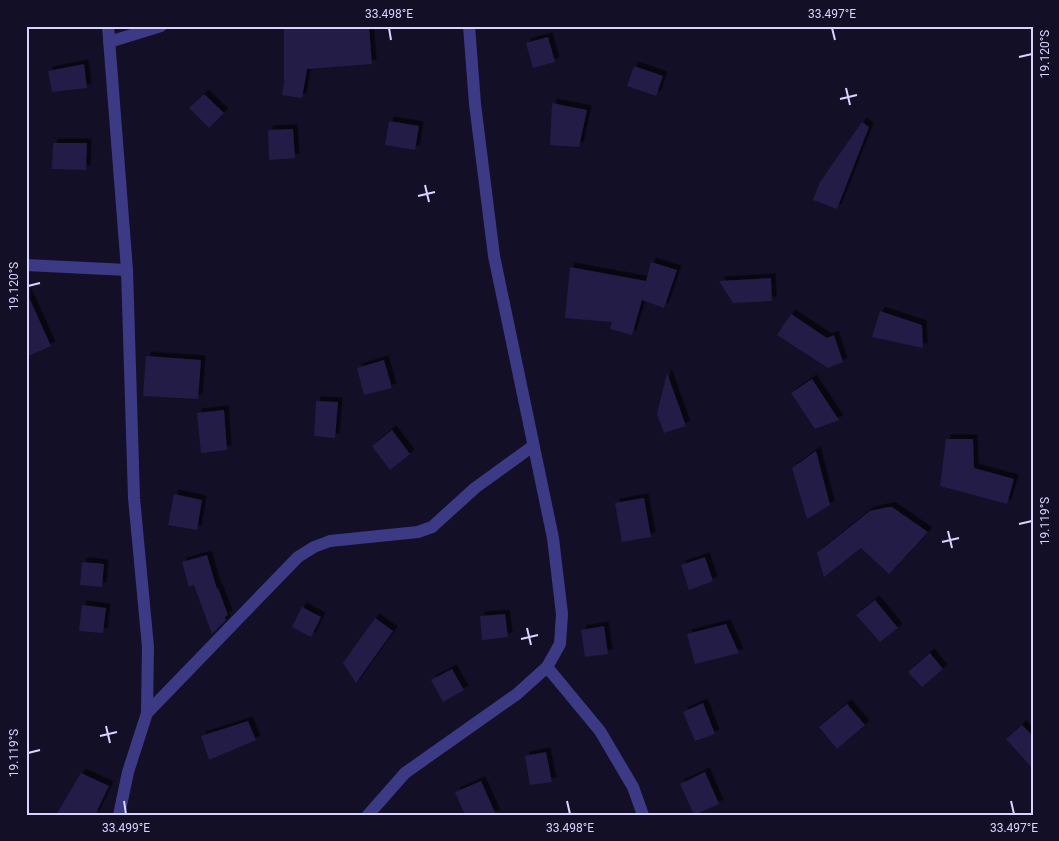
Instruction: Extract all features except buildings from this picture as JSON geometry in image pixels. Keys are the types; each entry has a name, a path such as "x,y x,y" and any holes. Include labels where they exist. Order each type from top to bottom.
{"street":[{"path":"108,26 127,270 134,498 148,648 147,713 128,772 119,815"},
{"path":"109,42 161,26"},
{"path":"368,815 405,773 517,694 547,667 560,644 562,614 554,538 494,256 469,26"},
{"path":"26,265 127,270"},
{"path":"147,713 298,557 314,547 330,541 418,532 432,527 475,488 533,446"},
{"path":"547,667 600,731 633,786 644,815"}]}
